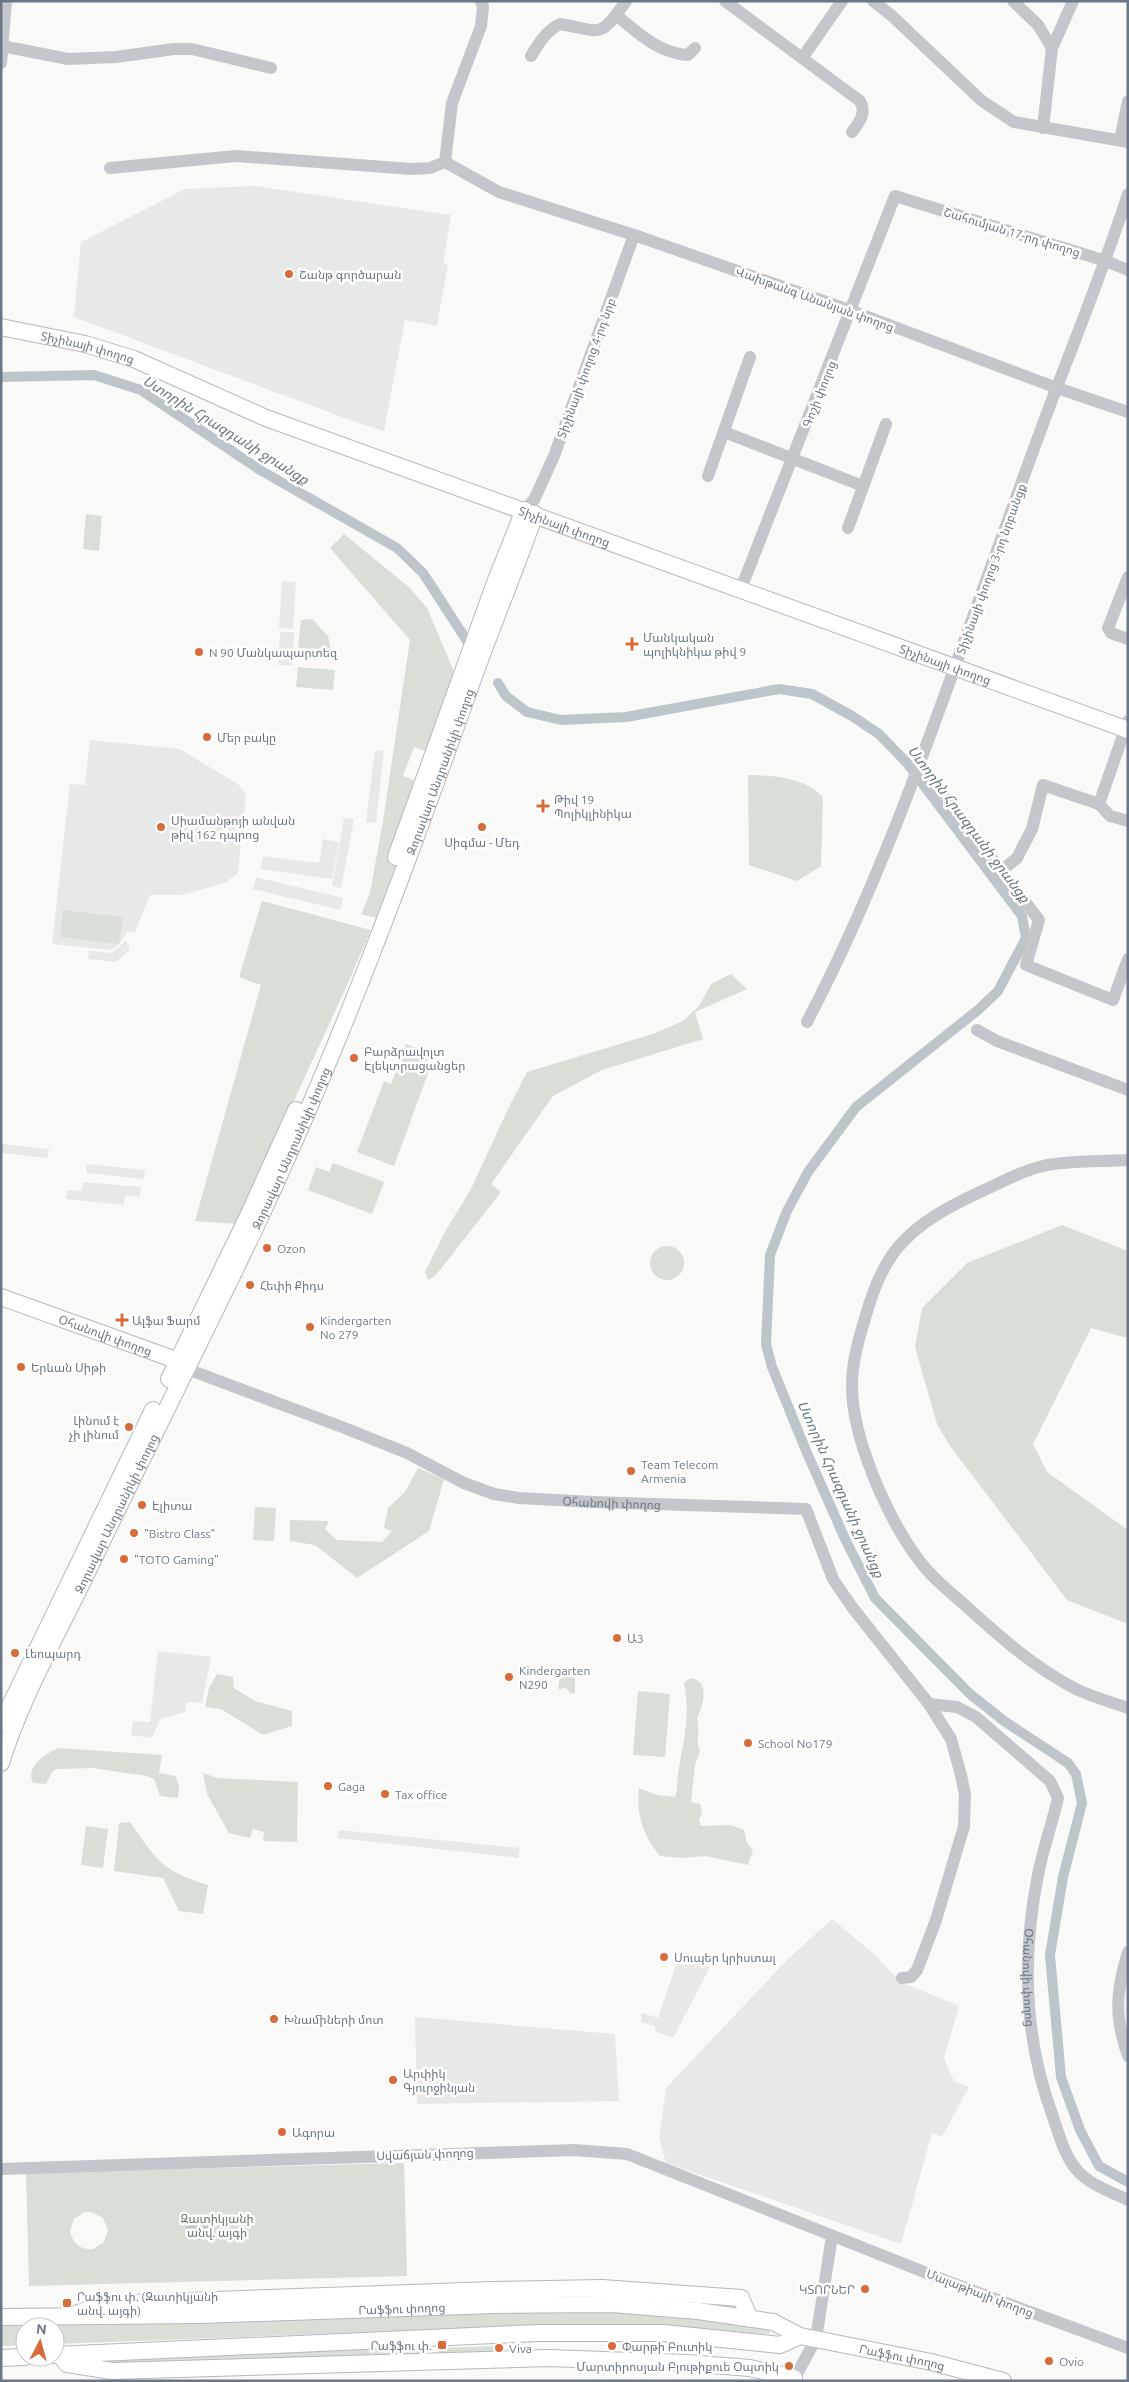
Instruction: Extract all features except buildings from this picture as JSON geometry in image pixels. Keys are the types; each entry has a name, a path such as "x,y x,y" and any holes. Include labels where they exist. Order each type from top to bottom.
{"main road":[{"name":"Տիչինայի փողոց","path":"1,327 85,344 134,359 266,418 531,508 740,591 954,668 1127,726"},
{"name":"Զորավար Անդրանիկի փողոց","path":"1,1763 8,1739 290,1136 317,1062 378,922 496,580 531,508"},
{"name":"Օհանովի փողոց","path":"1,1297 183,1365"},
{"name":"Օհանովի փողոց","path":"1,1302 183,1365"},
{"name":"Զորավար Անդրանիկի փողոց","path":"1,1724 77,1564 183,1365"},
{"name":"Րաֆֆու փողոց","path":"1,2318 200,2316 493,2305 612,2304 698,2311 750,2319 782,2326 808,2337 932,2362 1003,2381"},
{"path":"65,2355 538,2333 664,2333 780,2345 808,2337"},
{"path":"1,2358 15,2357"},
{"path":"65,2361 68,2364 112,2371 548,2358 687,2363 750,2368 796,2380"}],"street":[{"path":"1,63 6,1"},
{"path":"110,168 236,156 412,169 430,168 445,162 452,103 481,26 483,7 481,1"},
{"path":"531,56 540,40 552,28 560,24 588,31 601,31 608,26 626,1"},
{"path":"726,1 860,101 863,111 861,120 852,132"},
{"path":"803,57 842,1"},
{"path":"873,1 891,15 982,101 1014,122 1124,141 1128,100"},
{"path":"1014,1 1038,25 1052,48"},
{"path":"1043,128 1052,48 1073,1"},
{"path":"616,15 650,43 677,54 688,55 695,48"},
{"path":"2,46 68,59 116,57 174,49 192,49 271,68"},
{"name":"Վախթանգ Անանյան փողոց","path":"445,162 499,192 634,235 852,311 1057,388 1128,412"},
{"name":"Տիչինայի փողոց 3-րդ նրբանցք","path":"807,1022 835,968 878,873 920,765 1057,388 1106,261 1128,194"},
{"name":"Շահումյան 17-րդ փողոց","path":"896,196 1106,261 1128,270"},
{"name":"Գոշի փողոց","path":"740,591 896,196"},
{"name":"Տիչինայի փողոց 4-րդ նրբ","path":"531,508 554,456 634,235"},
{"path":"708,476 750,357"},
{"path":"848,528 886,424"},
{"path":"724,432 863,486"},
{"path":"1128,577 1108,628 1111,633 1128,639"},
{"path":"1099,804 1127,726"},
{"path":"920,765 1039,920 1026,965 1113,1000 1128,959"},
{"path":"1001,871 1017,858 1032,829 1043,785 1099,804 1110,816 1128,821"},
{"path":"977,1030 997,1041 1128,1090"},
{"path":"1128,1160 1042,1166 1018,1174 948,1207 920,1226 898,1247 882,1270 872,1293 854,1362 852,1387 855,1416 879,1489 897,1528 919,1561 944,1587 1005,1642 1077,1689 1128,1708"},
{"name":"Օհանովի փողոց","path":"183,1365 406,1454 464,1483 494,1494 519,1498 612,1503 806,1508 834,1579 852,1608 929,1704 951,1739 965,1795 964,1827 936,1920 917,1970 911,1977 902,1978"},
{"name":"Օհանովի փողոց","path":"929,1704 957,1707 976,1717 1030,1762 1055,1787 1058,1798 1038,1873 1027,1950 1032,2032 1040,2082 1075,2169 1091,2182 1128,2200"},
{"path":"1128,1952 1119,1982 1117,2010 1128,2056"},
{"name":"Սվաճյան փողոց","path":"1,2169 583,2150 627,2154 832,2236"},
{"path":"796,2380 832,2236"},
{"name":"Մալաթիայի փողոց","path":"832,2236 1127,2345"}],"shaded area":[{"path":"255,186 451,215 443,263 448,264 437,326 405,320 384,431 74,317 81,242 185,189"},
{"path":"282,581 296,582 293,629 279,628"},
{"path":"280,632 294,632 293,665 278,665"},
{"path":"90,740 180,749 239,785 246,795 238,873 225,883 181,895 150,895 135,932 127,932 117,947 110,950 52,944 70,784 85,785"},
{"path":"375,750 384,751 376,823 366,822"},
{"path":"344,818 354,819 341,888 332,886"},
{"path":"323,839 339,842 332,879 260,869 263,856 319,863"},
{"path":"256,877 343,898 340,910 253,889"},
{"path":"126,941 130,950 116,962 88,959 89,951 112,953"},
{"path":"1,1144 49,1149 48,1158 1,1153"},
{"path":"87,1164 145,1170 144,1179 86,1173"},
{"path":"83,1182 141,1187 140,1197 125,1195 124,1205 66,1199 67,1190 82,1191"},
{"path":"158,1651 211,1657 202,1703 187,1702 185,1712 160,1719 152,1738 131,1735 133,1721 150,1722"},
{"path":"339,1830 520,1848 518,1858 338,1838"},
{"path":"832,1919 875,1955 900,1982 959,2006 944,2058 954,2081 969,2087 942,2137 932,2133 901,2244 666,2163 659,2138 666,2088 787,1960"},
{"path":"681,1950 697,1957 697,1962 710,1967 673,2038 655,2031 655,2026 641,2022 642,2013 658,2018"},
{"path":"415,2017 615,2034 619,2101 417,2104"},
{"path":"198,2216 207,2219 210,2228 207,2237 198,2240 189,2237 186,2228 189,2219"}],"green space":[{"path":"86,514 102,516 99,551 83,549"},
{"path":"344,534 410,588 427,608 458,681 436,755 414,747 403,776 426,784 376,918 361,914 370,893 383,821 410,640 330,548"},
{"path":"312,619 328,636 331,651 298,648 301,620"},
{"path":"298,667 335,670 333,690 296,687"},
{"path":"748,775 788,779 807,785 823,797 821,866 797,881 749,865"},
{"path":"262,901 371,930 237,1224 195,1221 261,985 239,977"},
{"path":"63,910 123,917 119,944 60,937"},
{"path":"731,974 747,989 695,1012 703,1039 602,1070 553,1096 491,1184 501,1192 440,1270 428,1280 425,1272 445,1232 471,1189 527,1072 653,1034 683,1021 699,1006 711,984"},
{"path":"406,1044 425,1051 430,1068 394,1166 357,1152 384,1081 391,1084"},
{"path":"333,1163 384,1182 372,1214 308,1190 316,1167 329,1172"},
{"path":"1062,1225 1128,1251 1128,1338 1091,1328 1033,1444 1047,1472 1128,1530 1128,1624 1067,1600 950,1446 937,1424 915,1347 922,1308 967,1263"},
{"path":"667,1246 674,1247 679,1251 683,1256 683,1270 679,1275 674,1279 667,1280 660,1279 655,1275 651,1270 650,1263 651,1256 655,1251 660,1247"},
{"path":"418,1468 444,1479 429,1531 357,1578 315,1545 290,1541 290,1520 329,1521 325,1529 337,1540 382,1542 392,1531 384,1528 388,1508 405,1492"},
{"path":"255,1507 276,1508 274,1541 253,1540"},
{"path":"561,1671 575,1672 575,1693 571,1694 566,1688 558,1689"},
{"path":"217,1674 233,1677 234,1688 255,1701 292,1711 292,1726 263,1735 221,1709 205,1707 209,1688"},
{"path":"690,1678 697,1680 701,1684 704,1695 697,1719 700,1751 695,1765 691,1802 700,1804 702,1811 699,1821 701,1826 731,1825 744,1830 747,1843 753,1850 748,1865 705,1856 682,1858 660,1856 649,1840 642,1824 638,1798 639,1788 657,1795 675,1797 677,1791 687,1706 684,1683"},
{"path":"638,1691 670,1694 665,1757 633,1755"},
{"path":"59,1748 162,1755 159,1773 176,1776 179,1787 178,1798 160,1796 154,1779 147,1776 92,1768 56,1769 52,1772 46,1784 33,1783 31,1777 34,1766 43,1757"},
{"path":"203,1773 217,1778 298,1782 297,1842 263,1841 264,1832 253,1829 250,1838 229,1833 207,1794"},
{"path":"130,1822 162,1863 180,1875 208,1885 203,1914 179,1911 163,1878 114,1871 119,1823"},
{"path":"86,1826 108,1829 103,1868 81,1865"},
{"name":"Զատիկյանի անվ. այգի","path":"404,2163 407,2276 29,2286 26,2173","holes":["85,2212 91,2212 103,2218 108,2230 104,2242 93,2249 88,2249 75,2243 70,2231 74,2219"]},
{"path":"558,2310 665,2315 771,2328 769,2334 532,2326 65,2344 65,2324"},
{"path":"1,2326 15,2326 15,2345 1,2346"},
{"path":"493,2346 493,2355 439,2357 439,2348"},
{"path":"421,2348 421,2356 119,2367 108,2360 127,2357"}],"waterway":[{"name":"Ստորին Հրազդանի ջրանցք","path":"1,377 94,375 141,390 260,470 397,548 423,573 467,641"},
{"name":"Ստորին Հրազդանի ջրանցք","path":"498,683 506,696 527,712 561,720 626,717 779,689 812,694 852,716 879,734 907,763 1022,916 1026,938 998,991 978,1010 856,1107 808,1172 787,1211 770,1255 766,1344 772,1367 807,1453 846,1541 875,1598 970,1694 1004,1721 1068,1763 1076,1774 1082,1803 1063,1877 1050,1955 1061,2077 1080,2130 1099,2166 1128,2182"}],"place":[{"name":"Շանթ գործարան","path":"289,274"},
{"name":"Մանկական պոլիկնիկա թիվ 9","path":"632,644"},
{"name":"N 90 Մանկապարտեզ","path":"199,652"},
{"name":"Մեր բակը","path":"207,737"},
{"name":"Թիվ 19 Պոլիկլինիկա","path":"543,806"},
{"name":"Սիամանթոյի անվան թիվ 162 դպրոց","path":"161,827"},
{"name":"Սիգմա - Մեդ","path":"482,827"},
{"name":"Բարձրավոլտ Էլեկտրացանցեր","path":"354,1058"},
{"name":"Ozon","path":"267,1248"},
{"name":"Հեփի Քիդս","path":"250,1285"},
{"name":"Ալֆա Ֆարմ","path":"122,1320"},
{"name":"Kindergarten No 279","path":"310,1327"},
{"name":"Երևան Սիթի","path":"21,1367"},
{"name":"Լինում է չի լինում","path":"129,1427"},
{"name":"Team Telecom Armenia","path":"631,1471"},
{"name":"Էլիտա","path":"142,1505"},
{"name":"\"Bistro Class\"","path":"134,1533"},
{"name":"\"TOTO Gaming\"","path":"124,1559"},
{"name":"Ա3","path":"617,1638"},
{"name":"Լեոպարդ","path":"15,1653"},
{"name":"Kindergarten N290","path":"509,1677"},
{"name":"School No179","path":"748,1743"},
{"name":"Gaga","path":"328,1786"},
{"name":"Tax office","path":"385,1794"},
{"name":"Սուպեր կրիստալ","path":"664,1957"},
{"name":"Խնամիների մոտ","path":"274,2019"},
{"name":"Արփիկ Գյուրջինյան","path":"393,2080"},
{"name":"Ագորա","path":"282,2132"},
{"name":"ԿՏՈՐՆԵՐ","path":"865,2289"},
{"name":"Րաֆֆու փ. (Զատիկյանի անվ. այգի)","path":"67,2303"},
{"name":"Րաֆֆու փ.","path":"442,2345"},
{"name":"Փարթի Բուտիկ","path":"612,2346"},
{"name":"Viva","path":"499,2348"},
{"name":"Ovio","path":"1049,2361"},
{"name":"Մարտիրոսյան Բյութիքուե Օպտիկ","path":"789,2366"}]}
